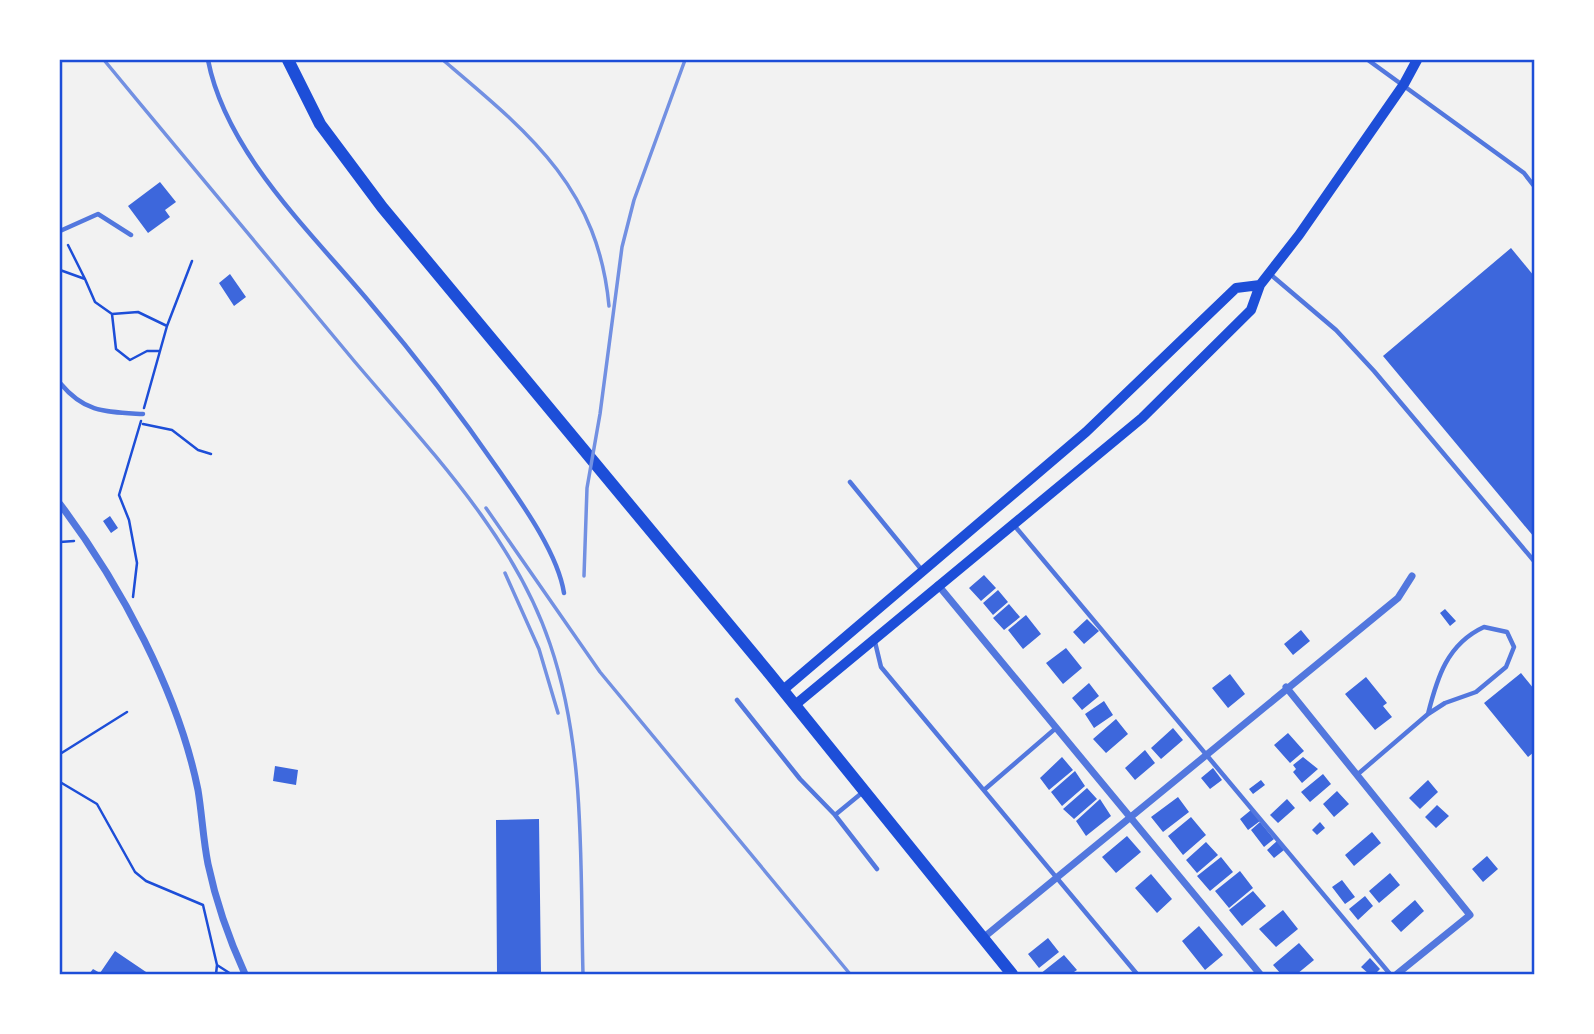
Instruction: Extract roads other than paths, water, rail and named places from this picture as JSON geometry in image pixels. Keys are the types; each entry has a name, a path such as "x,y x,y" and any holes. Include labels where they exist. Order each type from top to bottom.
{"main road":[{"path":"288,60 320,124 352,169 783,690 1012,975"},
{"path":"795,705 1142,418 1251,310 1260,285 1404,85 1417,60"},
{"path":"783,690 1121,401 1236,288 1260,285"}],"street":[{"path":"60,504 87,540 129,613 180,729 197,789 208,863 219,909 245,975"},
{"path":"983,938 1286,687 1398,598 1412,576"},
{"path":"938,585 1260,975"},
{"path":"1286,687 1470,915 1397,975"}],"lane":[{"path":"208,60 212,79 242,146 309,232 445,393 517,496 561,575 564,593"},
{"path":"1368,60 1524,173 1535,186"},
{"path":"60,231 98,214 131,235"},
{"path":"1269,274 1336,330 1535,561"},
{"path":"60,383 74,400 89,408 143,414"},
{"path":"850,482 923,573"},
{"path":"1012,523 1390,975"},
{"path":"1357,775 1428,714 1445,703 1476,692 1506,667 1514,647 1507,632 1485,627 1452,652 1439,673 1428,714"},
{"path":"874,638 881,667 1137,975"},
{"path":"737,700 800,779 835,815 877,869"},
{"path":"984,790 1056,728"},
{"path":"835,815 864,791"}],"railway":[{"path":"104,60 466,494 514,566 534,604 562,684 570,725 579,808 583,974"},
{"path":"443,60 503,112 554,165 574,195 590,227 602,264 609,306"},
{"path":"584,576 587,488 600,414 622,247 634,200 685,60"},
{"path":"486,508 600,672 850,974"},
{"path":"505,573 539,649 558,713"}]}
